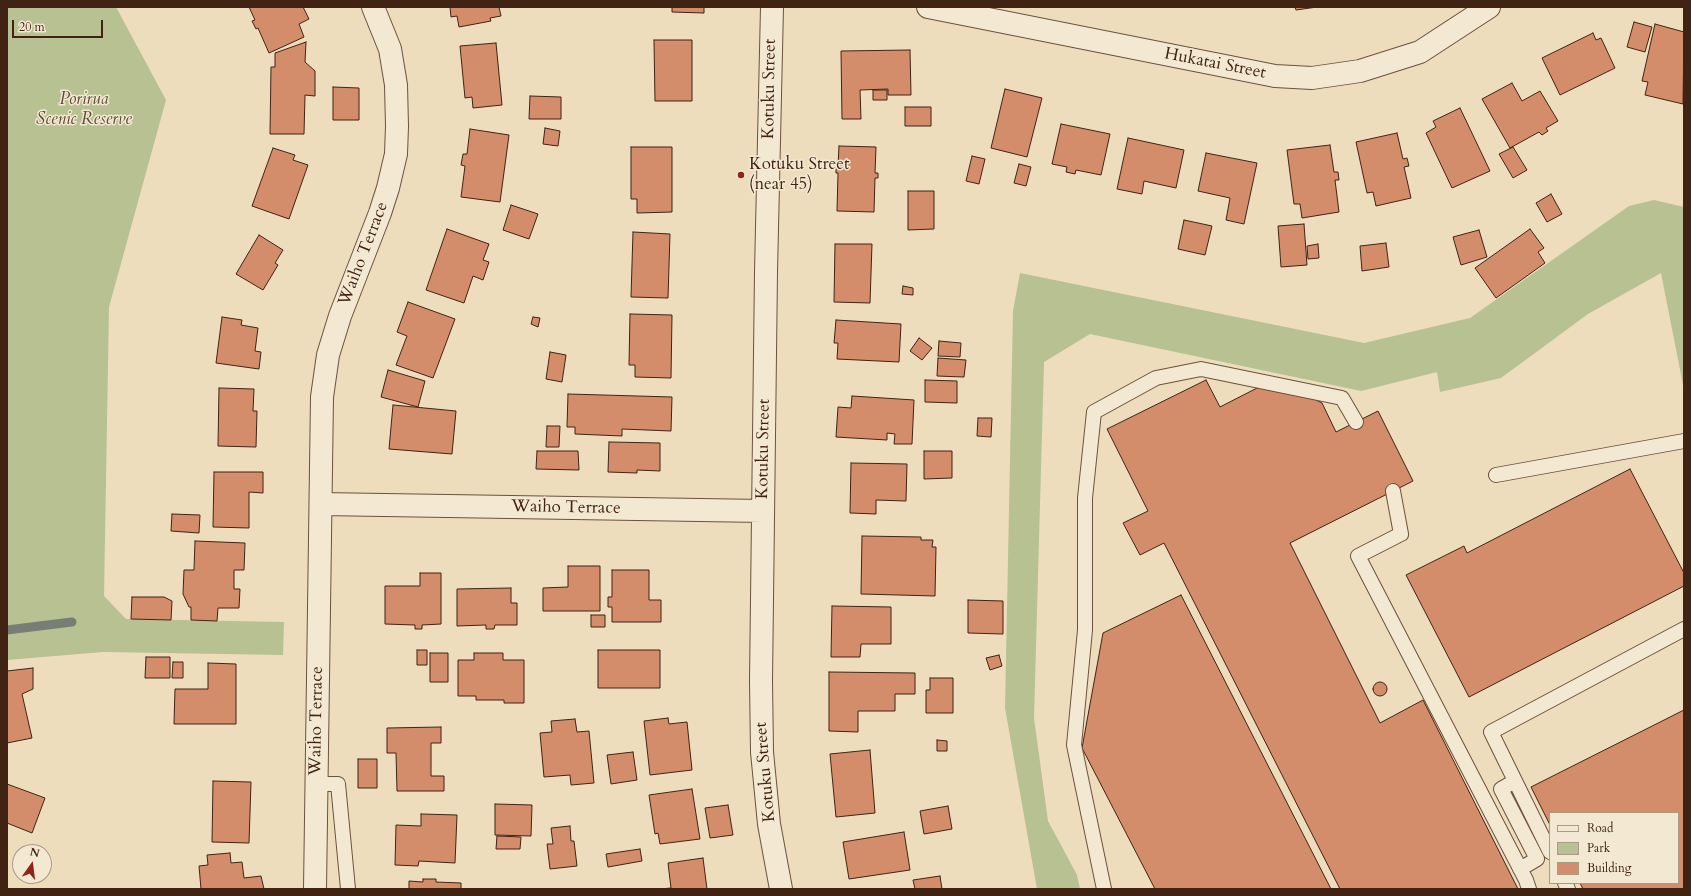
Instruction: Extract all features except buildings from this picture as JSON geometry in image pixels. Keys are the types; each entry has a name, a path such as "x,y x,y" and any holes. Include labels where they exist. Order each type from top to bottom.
{"street":[{"name":"Waiho Terrace","path":"315,889 322,398 328,355 340,316 380,214 393,171 396,154 396,85 390,49 373,7"},
{"name":"Kotuku Street","path":"772,7 769,117 761,681 762,752 769,824 781,889"},
{"name":"Hukatai Street","path":"928,7 1275,76 1312,78 1360,72 1420,52 1489,7"},
{"name":"Waiho Terrace","path":"321,504 763,511"}],"lane":[{"path":"1104,889 1074,745 1085,630 1085,498 1094,412 1156,378 1201,369 1342,398 1356,422"},
{"path":"1496,475 1684,441"},
{"path":"1393,491 1401,534 1358,556 1529,889"},
{"path":"1549,850 1491,732 1684,629"},
{"path":"1516,781 1501,789 1537,859 1520,869"},
{"path":"317,784 338,784 348,889"}],"green space":[{"name":"Porirua Scenic Reserve","path":"7,7 116,7 166,100 109,307 104,596 126,619 284,622 283,655 103,652 7,660"},
{"path":"1654,200 1684,207 1684,390 1661,273 1588,314 1501,378 1440,392 1437,372 1361,391 1090,334 1044,362 1034,718 1048,821 1077,875 1080,889 1037,889 1005,708 1013,311 1020,273 1364,343 1470,318 1629,206"}],"waterway":[{"path":"7,630 72,622"}],"place":[{"name":"Kotuku Street (near 45)","path":"741,175"}]}
